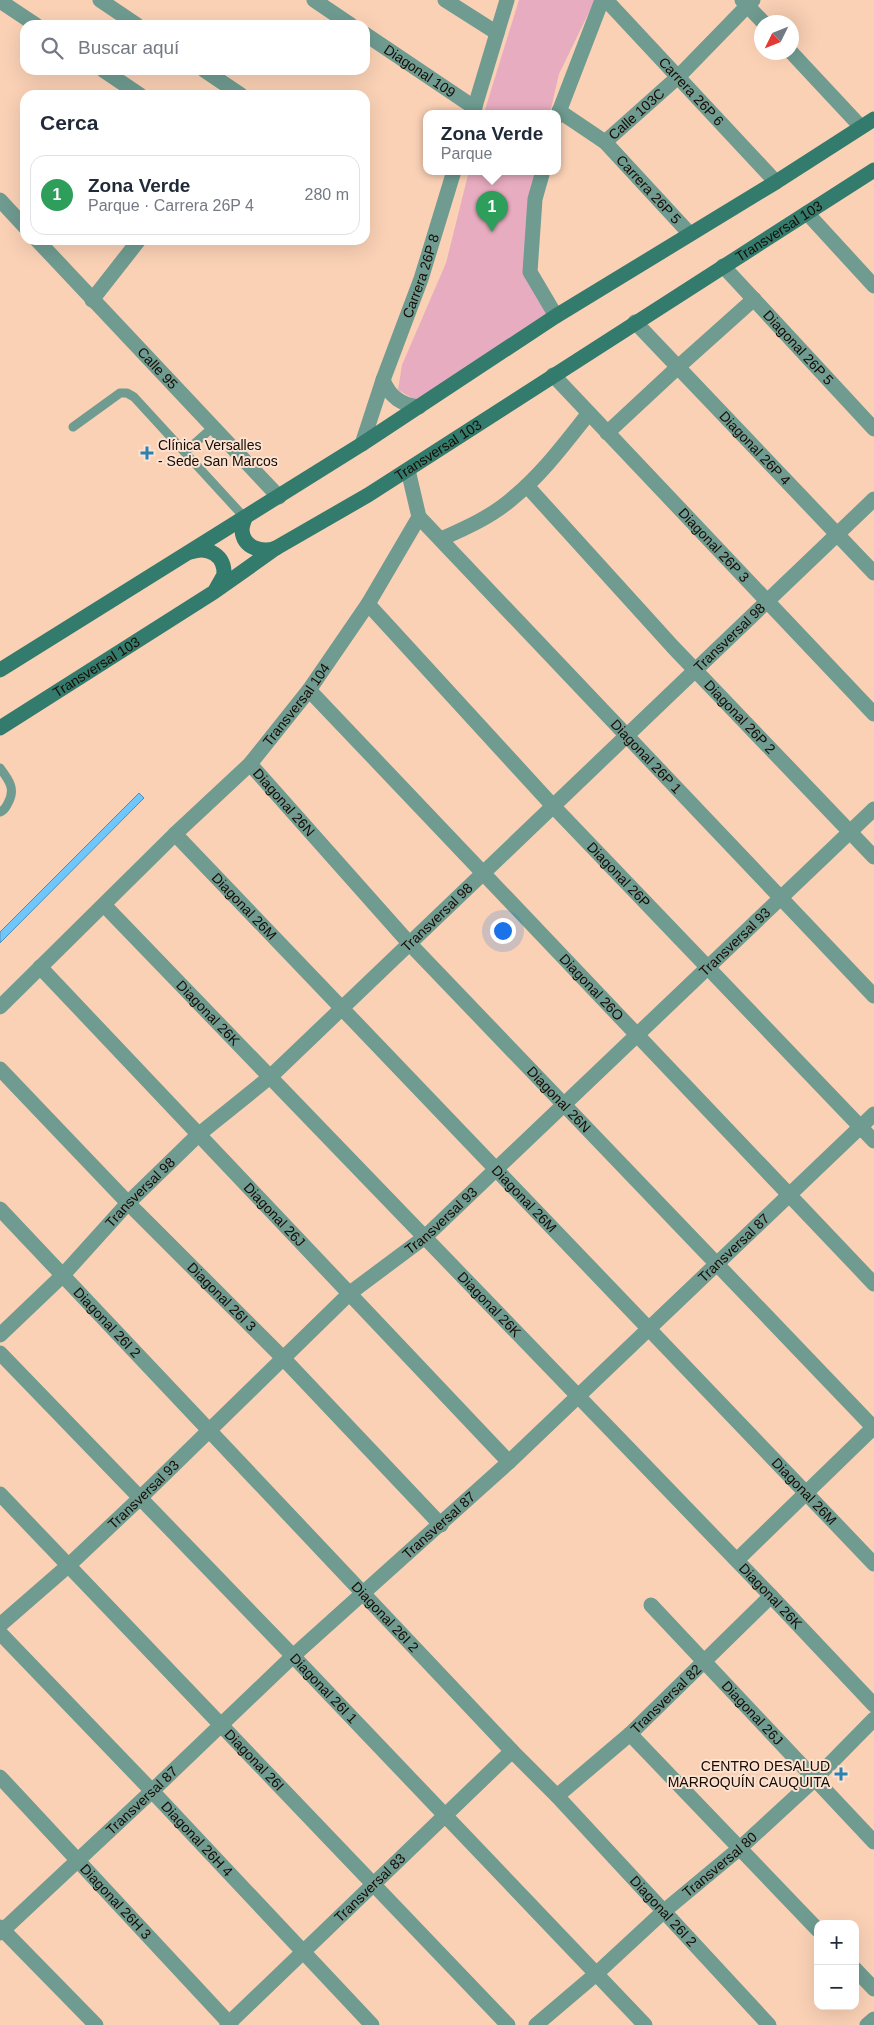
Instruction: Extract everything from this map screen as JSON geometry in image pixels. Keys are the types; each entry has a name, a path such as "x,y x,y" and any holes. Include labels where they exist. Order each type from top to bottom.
{"street":[{"path":"100,0 130,20"},
{"path":"314,0 344,20"},
{"path":"445,0 496,33"},
{"path":"474,110 507,0"},
{"path":"560,110 604,0"},
{"name":"Carrera 26P 6","path":"604,0 679,76 776,182"},
{"path":"0,1 28,20"},
{"path":"747,2 757,15"},
{"name":"Calle 103C","path":"605,142 679,76 747,2"},
{"name":"Diagonal 109","path":"370,38 473,110"},
{"path":"0,670 280,497 556,316 776,182 868,123 799,59"},
{"path":"110,75 133,90"},
{"path":"211,75 234,90"},
{"name":"Carrera 26P 5","path":"561,116 605,142 690,234"},
{"name":"Transversal 103","path":"0,728 214,592 276,548 408,470 635,322 874,170"},
{"name":"Carrera 26P 8","path":"362,444 383,380 422,279 453,175"},
{"path":"542,175 535,198 530,272 556,316"},
{"path":"0,200 20,222"},
{"path":"807,213 874,286"},
{"name":"Calle 95","path":"42,245 280,497"},
{"path":"92,300 135,245"},
{"name":"Diagonal 26P 5","path":"723,266 874,429"},
{"path":"608,433 754,299"},
{"name":"Diagonal 26P 4","path":"635,322 874,573"},
{"name":"Diagonal 26P 3","path":"553,375 874,714"},
{"path":"383,380 393,396 401,403 419,407"},
{"path":"441,539 486,517 527,486 547,466 588,413"},
{"path":"408,470 419,518"},
{"name":"Diagonal 26P 2","path":"527,486 695,670 874,857"},
{"name":"Transversal 98","path":"0,1335 63,1275 128,1203 198,1135 270,1077 874,499"},
{"path":"245,518 242,529 247,542 258,551 264,552 276,548"},
{"name":"Diagonal 26P 1","path":"419,518 874,996"},
{"name":"Transversal 104","path":"0,1007 175,834 250,764 309,690 368,604 419,518"},
{"path":"188,553 209,550 222,560 224,575 214,592"},
{"name":"Diagonal 26P","path":"368,604 553,806 874,1141"},
{"name":"Diagonal 26O","path":"309,690 874,1284"},
{"name":"Diagonal 26N","path":"250,764 409,944 874,1428"},
{"name":"Transversal 93","path":"0,1625 69,1565 350,1293 425,1237 874,809"},
{"name":"Diagonal 26M","path":"175,834 874,1564"},
{"name":"Diagonal 26K","path":"104,905 737,1560 874,1705"},
{"name":"Diagonal 26J","path":"40,967 508,1462"},
{"name":"Diagonal 26I 3","path":"0,1069 128,1203 283,1358 441,1525"},
{"name":"Transversal 87","path":"1,1930 152,1791 293,1656 363,1592 441,1525 874,1114"},
{"name":"Diagonal 26I 2","path":"0,1209 512,1751 557,1796 770,2025"},
{"name":"Diagonal 26I 1","path":"0,1353 293,1656 645,2025"},
{"path":"737,1560 874,1428"},
{"name":"Diagonal 26I","path":"0,1494 508,2025"},
{"name":"Transversal 82","path":"557,1796 630,1734 771,1596"},
{"name":"Diagonal 26J","path":"650,1605 874,1842"},
{"name":"Diagonal 26H 4","path":"0,1633 372,2025"},
{"name":"Transversal 80","path":"536,2025 596,1974 663,1912 740,1848 815,1779 874,1719"},
{"path":"630,1734 814,1926"},
{"name":"Transversal 83","path":"229,2024 512,1751"},
{"name":"Diagonal 26H 3","path":"0,1777 229,2024"},
{"path":"1,1930 96,2025"},
{"path":"859,1973 874,1988"},
{"path":"868,2025 874,2019"}],"lane":[{"path":"73,427 120,393 127,393 134,397 245,518"},
{"path":"185,452 213,426"},
{"path":"0,768 13,788 12,796 4,810 0,812"}],"shaded area":[{"path":"519,0 595,0 559,74 551,110 485,110"},
{"path":"468,175 537,175 527,271 552,314 419,402 398,390 402,365 446,263"}],"water":[{"path":"139,793 144,798 0,943 0,932"}],"place":[{"name":"Zona Verde","path":"492,232"},
{"name":"Clínica Versalles - Sede San Marcos","path":"147,453"},
{"name":"CENTRO DESALUD MARROQUÍN CAUQUITA","path":"841,1774"}]}
